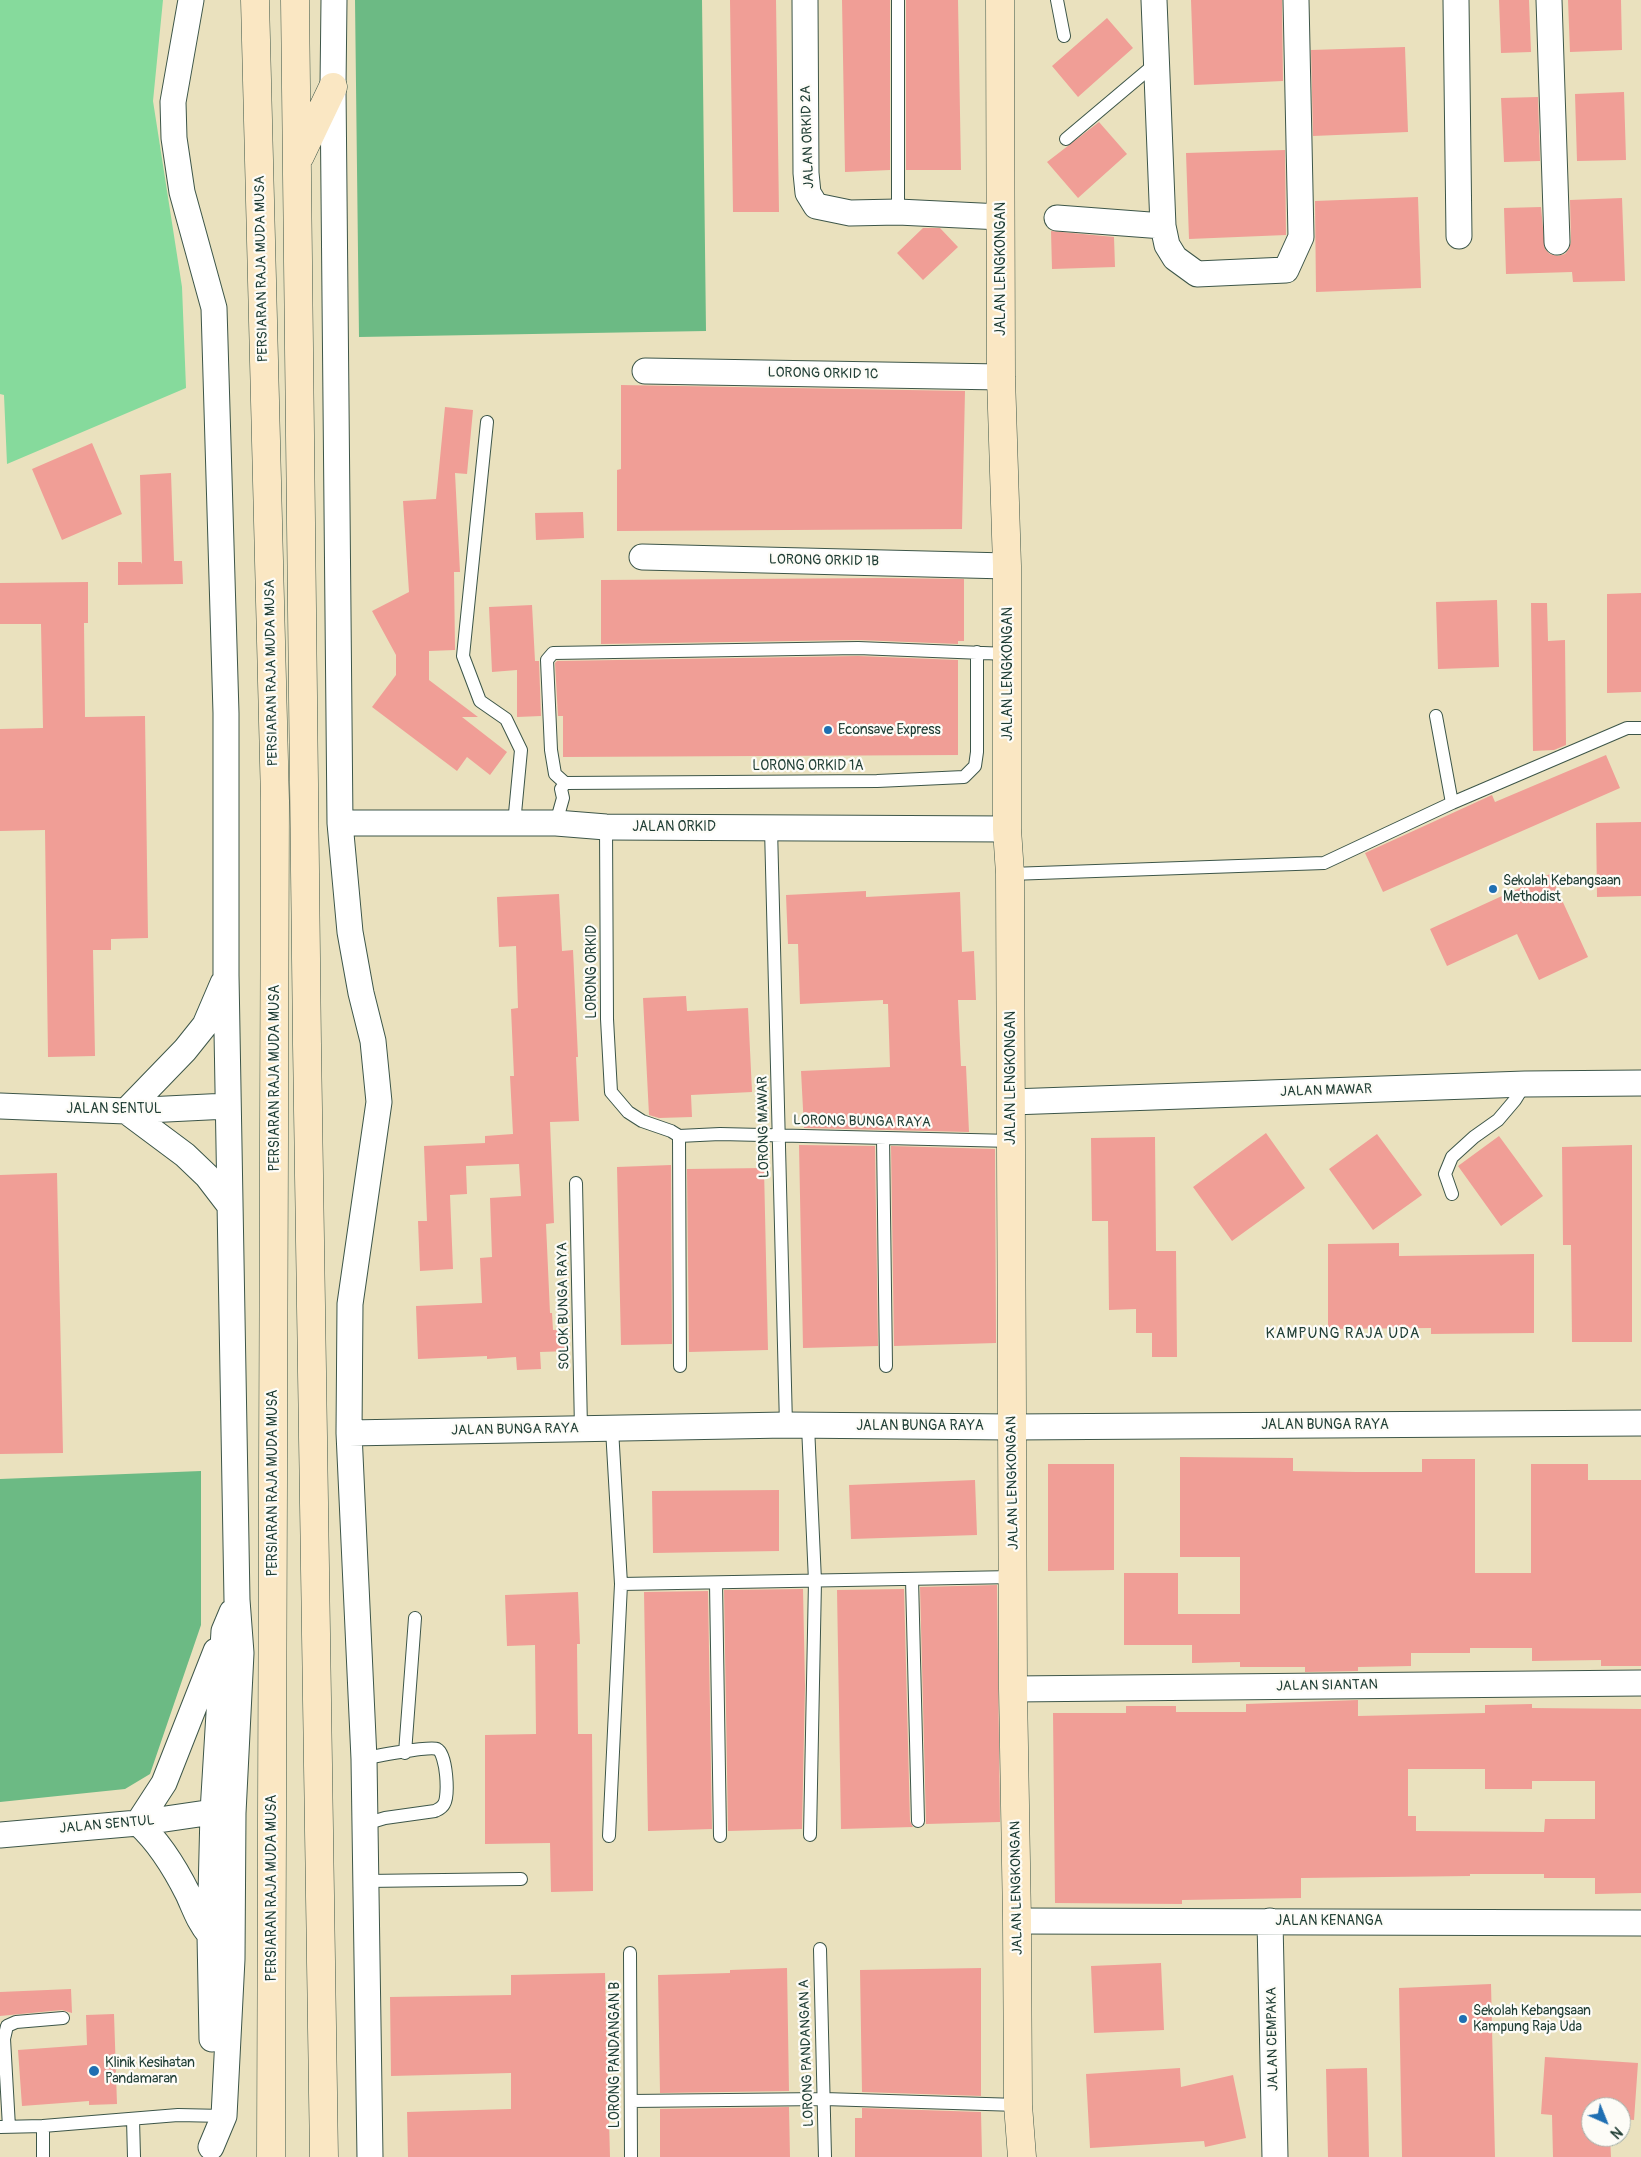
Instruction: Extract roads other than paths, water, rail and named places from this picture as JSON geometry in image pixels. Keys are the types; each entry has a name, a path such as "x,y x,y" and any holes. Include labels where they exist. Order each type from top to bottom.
{"main road":[{"name":"PERSIARAN RAJA MUDA MUSA","path":"255,0 275,801 271,2157"},
{"path":"295,0 324,2157"},
{"name":"JALAN LENGKONGAN","path":"1000,0 1001,377 1007,566 1007,829 1010,874 1013,1689 1018,1921 1018,2105 1022,2157"},
{"path":"297,162 333,88"}],"street":[{"path":"191,0 173,102 174,138 182,192 214,308 226,713 228,1106 237,1600 241,1653 210,1935 216,2116"},
{"path":"334,0 333,88 340,823 350,932 361,993 373,1041 379,1102 350,1304 349,1433 364,1759 370,2157"},
{"name":"JALAN ORKID 2A","path":"805,0 806,173 808,193 816,206 850,213 898,212 1001,217"},
{"path":"1154,0 1155,64 1163,226 1167,245 1175,258 1197,274 1286,270 1301,237 1296,0"},
{"path":"1456,0 1459,236"},
{"path":"1549,0 1557,242"},
{"path":"1057,218 1163,226"},
{"name":"LORONG ORKID 1C","path":"645,371 1001,377"},
{"name":"LORONG ORKID 1B","path":"642,557 1007,566"},
{"name":"JALAN ORKID","path":"340,823 556,823 606,827 1007,829"},
{"path":"226,975 205,1025 185,1050 126,1111 185,1156 207,1176 230,1206"},
{"name":"JALAN MAWAR","path":"1011,1102 1525,1084 1641,1083"},
{"name":"JALAN SENTUL","path":"0,1106 126,1111 228,1106"},
{"name":"JALAN BUNGA RAYA","path":"349,1433 797,1426 1012,1427 1641,1423"},
{"path":"210,1935 199,1922 187,1893 163,1851 153,1837 138,1823 164,1784 237,1600"},
{"path":"212,2152 232,1959 223,1813 224,1631"},
{"name":"JALAN SIANTAN","path":"1013,1689 1641,1683"},
{"name":"JALAN SENTUL","path":"0,1835 138,1823 223,1813"},
{"name":"JALAN KENANGA","path":"1018,1921 1641,1923"},
{"name":"JALAN CEMPAKA","path":"1270,1921 1275,2157"}],"lane":[{"path":"898,0 898,212"},
{"path":"1057,0 1064,36"},
{"path":"1066,139 1155,64"},
{"path":"487,422 463,656 480,701 506,719 521,750 514,824"},
{"path":"556,823 563,798 561,788 565,783 555,774 551,750 547,660 553,653 858,648 1008,654"},
{"name":"LORONG ORKID 1A","path":"565,783 877,780 964,777 975,766 977,752 977,652"},
{"path":"1436,716 1452,803"},
{"path":"1010,874 1324,863 1452,803 1627,728 1641,728"},
{"name":"LORONG ORKID","path":"606,827 607,1019 611,1092 628,1112"},
{"name":"LORONG MAWAR","path":"771,828 779,1135 797,1426 815,1581 810,1835"},
{"path":"1452,1194 1445,1174 1452,1157 1474,1137 1498,1120 1515,1100 1525,1084"},
{"name":"LORONG BUNGA RAYA","path":"628,1112 642,1121 672,1131 679,1136 720,1134 1012,1141"},
{"path":"679,1136 680,1366"},
{"path":"883,1138 886,1366"},
{"name":"SOLOK BUNGA RAYA","path":"576,1182 581,1429"},
{"path":"609,1836 621,1584 612,1429"},
{"path":"621,1584 1014,1578"},
{"path":"912,1579 918,1821"},
{"path":"716,1583 720,1836"},
{"path":"405,1753 415,1618"},
{"path":"364,1759 384,1754 405,1753 430,1748 443,1754 445,1761 444,1804 435,1811 385,1818 365,1824"},
{"path":"366,1881 521,1879"},
{"name":"LORONG PANDANGAN A","path":"820,1949 825,2157"},
{"name":"LORONG PANDANGAN B","path":"630,1953 630,2157"},
{"path":"63,2018 16,2022 7,2026 4,2039 4,2127 43,2126 178,2115 216,2116"},
{"path":"631,2101 824,2099 1018,2105"},
{"path":"133,2119 134,2157"},
{"path":"43,2126 43,2157"}],"place":[{"name":"Econsave Express","path":"828,730"},
{"name":"Sekolah Kebangsaan Methodist","path":"1493,889"},
{"name":"Sekolah Kebangsaan Kampung Raja Uda","path":"1463,2019"},
{"name":"Klinik Kesihatan Pandamaran","path":"94,2071"}],"district":[{"name":"KAMPUNG RAJA UDA","path":"1343,1334"}]}
